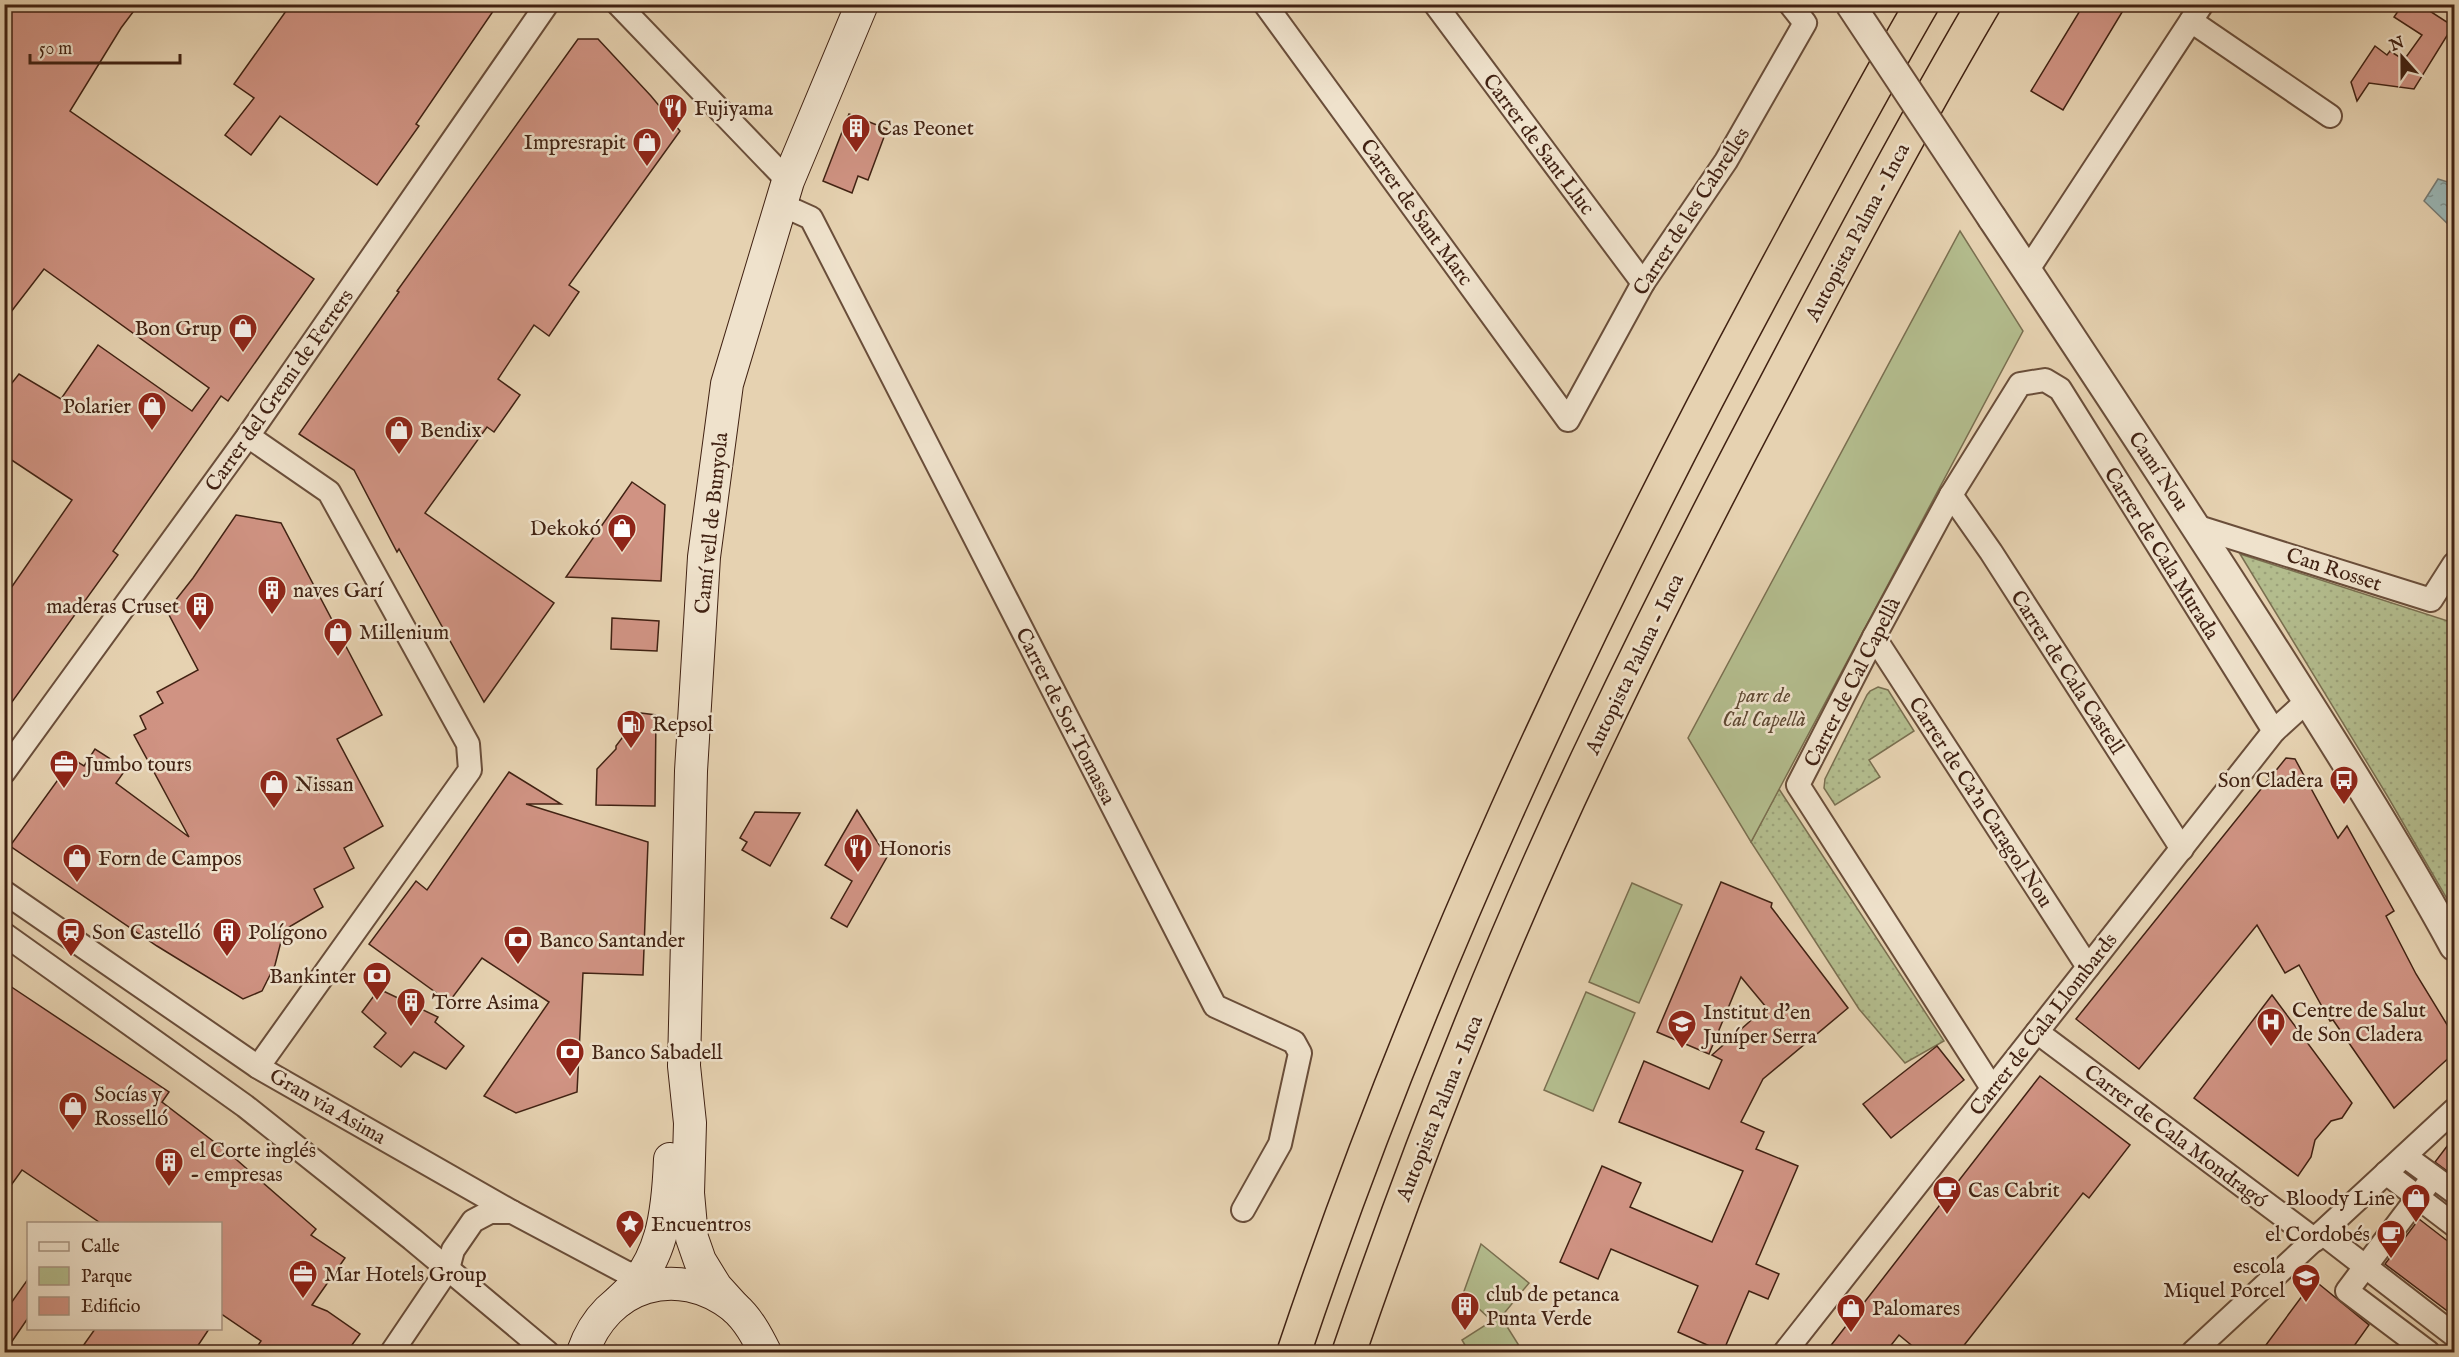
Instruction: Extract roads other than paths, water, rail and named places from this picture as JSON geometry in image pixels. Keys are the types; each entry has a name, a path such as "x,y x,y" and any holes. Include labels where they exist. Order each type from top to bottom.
{"highway":[{"path":"1294,1353 1329,1248 1378,1116 1504,815 1617,578 1703,405 1863,106 1922,4"},
{"name":"Autopista Palma - Inca","path":"1348,1353 1405,1193 1473,1022 1519,911 1595,742 1703,523 1838,266 1903,145 1984,4"}],"main road":[{"name":"Camí vell de Bunyola","path":"684,1066 692,771 704,557 727,384 784,193 862,4"},
{"path":"657,1281 655,1252 663,1223 672,1123 684,1066"},
{"path":"684,1066 690,1123 688,1180 692,1238 705,1270 753,1330 765,1353"},
{"path":"583,1353 597,1322 620,1300 657,1281 700,1287 735,1308"}],"street":[{"name":"Carrer del Gremi de Ferrers","path":"4,772 248,436 547,4"},
{"path":"618,4 784,193"},
{"name":"Carrer de Sant Marc","path":"1265,4 1568,420"},
{"name":"Carrer de Sant Lluc","path":"1435,4 1643,283"},
{"name":"Carrer de les Cabrelles","path":"1568,420 1643,283 1726,160 1804,23 1790,4"},
{"name":"Camí Nou","path":"1850,4 2195,526 2423,889 2454,946"},
{"path":"2027,271 2197,13 2330,116"},
{"name":"Carrer de Sor Tomassa","path":"784,193 811,218 1215,1006 1294,1042 1299,1053 1280,1144 1243,1210"},
{"name":"Carrer de Cal Capellà","path":"1992,1088 1798,785 1874,637 1951,495 2020,384 2045,380"},
{"name":"Carrer de Cala Murada","path":"2045,380 2060,390 2274,731"},
{"path":"248,436 328,492 468,744 470,770 258,1067"},
{"name":"Carrer de Cala Castell","path":"1951,495 1997,562 2182,849"},
{"name":"Can Rosset","path":"2195,526 2431,600 2454,564"},
{"name":"Carrer de Ca'n Caragol Nou","path":"1874,637 2088,967"},
{"name":"Carrer de Cala Llombards","path":"1785,1353 2274,731 2307,701"},
{"name":"Gran via Asima","path":"4,892 258,1067 512,1212 625,1272 657,1281"},
{"name":"Gran via Asima","path":"4,934 245,1106 448,1269 547,1353"},
{"name":"Carrer de Cala Mondragó","path":"2037,1032 2318,1236 2365,1267 2454,1335"},
{"path":"2193,1353 2454,1110"},
{"path":"2405,1155 2454,1192"},
{"path":"2386,1173 2454,1225"},
{"path":"2428,1353 2347,1291 2433,1177"},
{"path":"392,1353 448,1269 453,1250 473,1221 490,1212 512,1212"}],"water":[{"path":"2438,179 2454,184 2454,220 2450,226 2424,201"}],"place":[{"name":"Fujiyama","path":"673,134"},
{"name":"Cas Peonet","path":"856,154"},
{"name":"Impresrapit","path":"647,168"},
{"name":"Bon Grup","path":"243,354"},
{"name":"Polarier","path":"152,432"},
{"name":"Bendix","path":"399,456"},
{"name":"Dekokó","path":"622,554"},
{"name":"naves Garí","path":"272,616"},
{"name":"maderas Cruset","path":"200,632"},
{"name":"Millenium","path":"338,658"},
{"name":"Repsol","path":"631,750"},
{"name":"Jumbo tours","path":"64,790"},
{"name":"Son Cladera","path":"2344,806"},
{"name":"Nissan","path":"274,810"},
{"name":"Honoris","path":"858,874"},
{"name":"Forn de Campos","path":"77,884"},
{"name":"Son Castelló","path":"71,958"},
{"name":"Polígono","path":"227,958"},
{"name":"Banco Santander","path":"518,966"},
{"name":"Bankinter","path":"377,1002"},
{"name":"Torre Asima","path":"411,1028"},
{"name":"Centre de Salut de Son Cladera","path":"2271,1048"},
{"name":"Institut d'en Juníper Serra","path":"1682,1050"},
{"name":"Banco Sabadell","path":"570,1078"},
{"name":"Socías y Rosselló","path":"73,1132"},
{"name":"el Corte inglés - empresas","path":"169,1188"},
{"name":"Cas Cabrit","path":"1947,1216"},
{"name":"Bloody Line","path":"2416,1224"},
{"name":"Encuentros","path":"630,1250"},
{"name":"el Cordobés","path":"2391,1260"},
{"name":"Mar Hotels Group","path":"303,1300"},
{"name":"escola Miquel Porcel","path":"2306,1304"},
{"name":"club de petanca Punta Verde","path":"1465,1332"},
{"name":"Palomares","path":"1851,1334"}],"park label":[{"name":"parc de Cal Capellà","path":"1764,707"}]}
